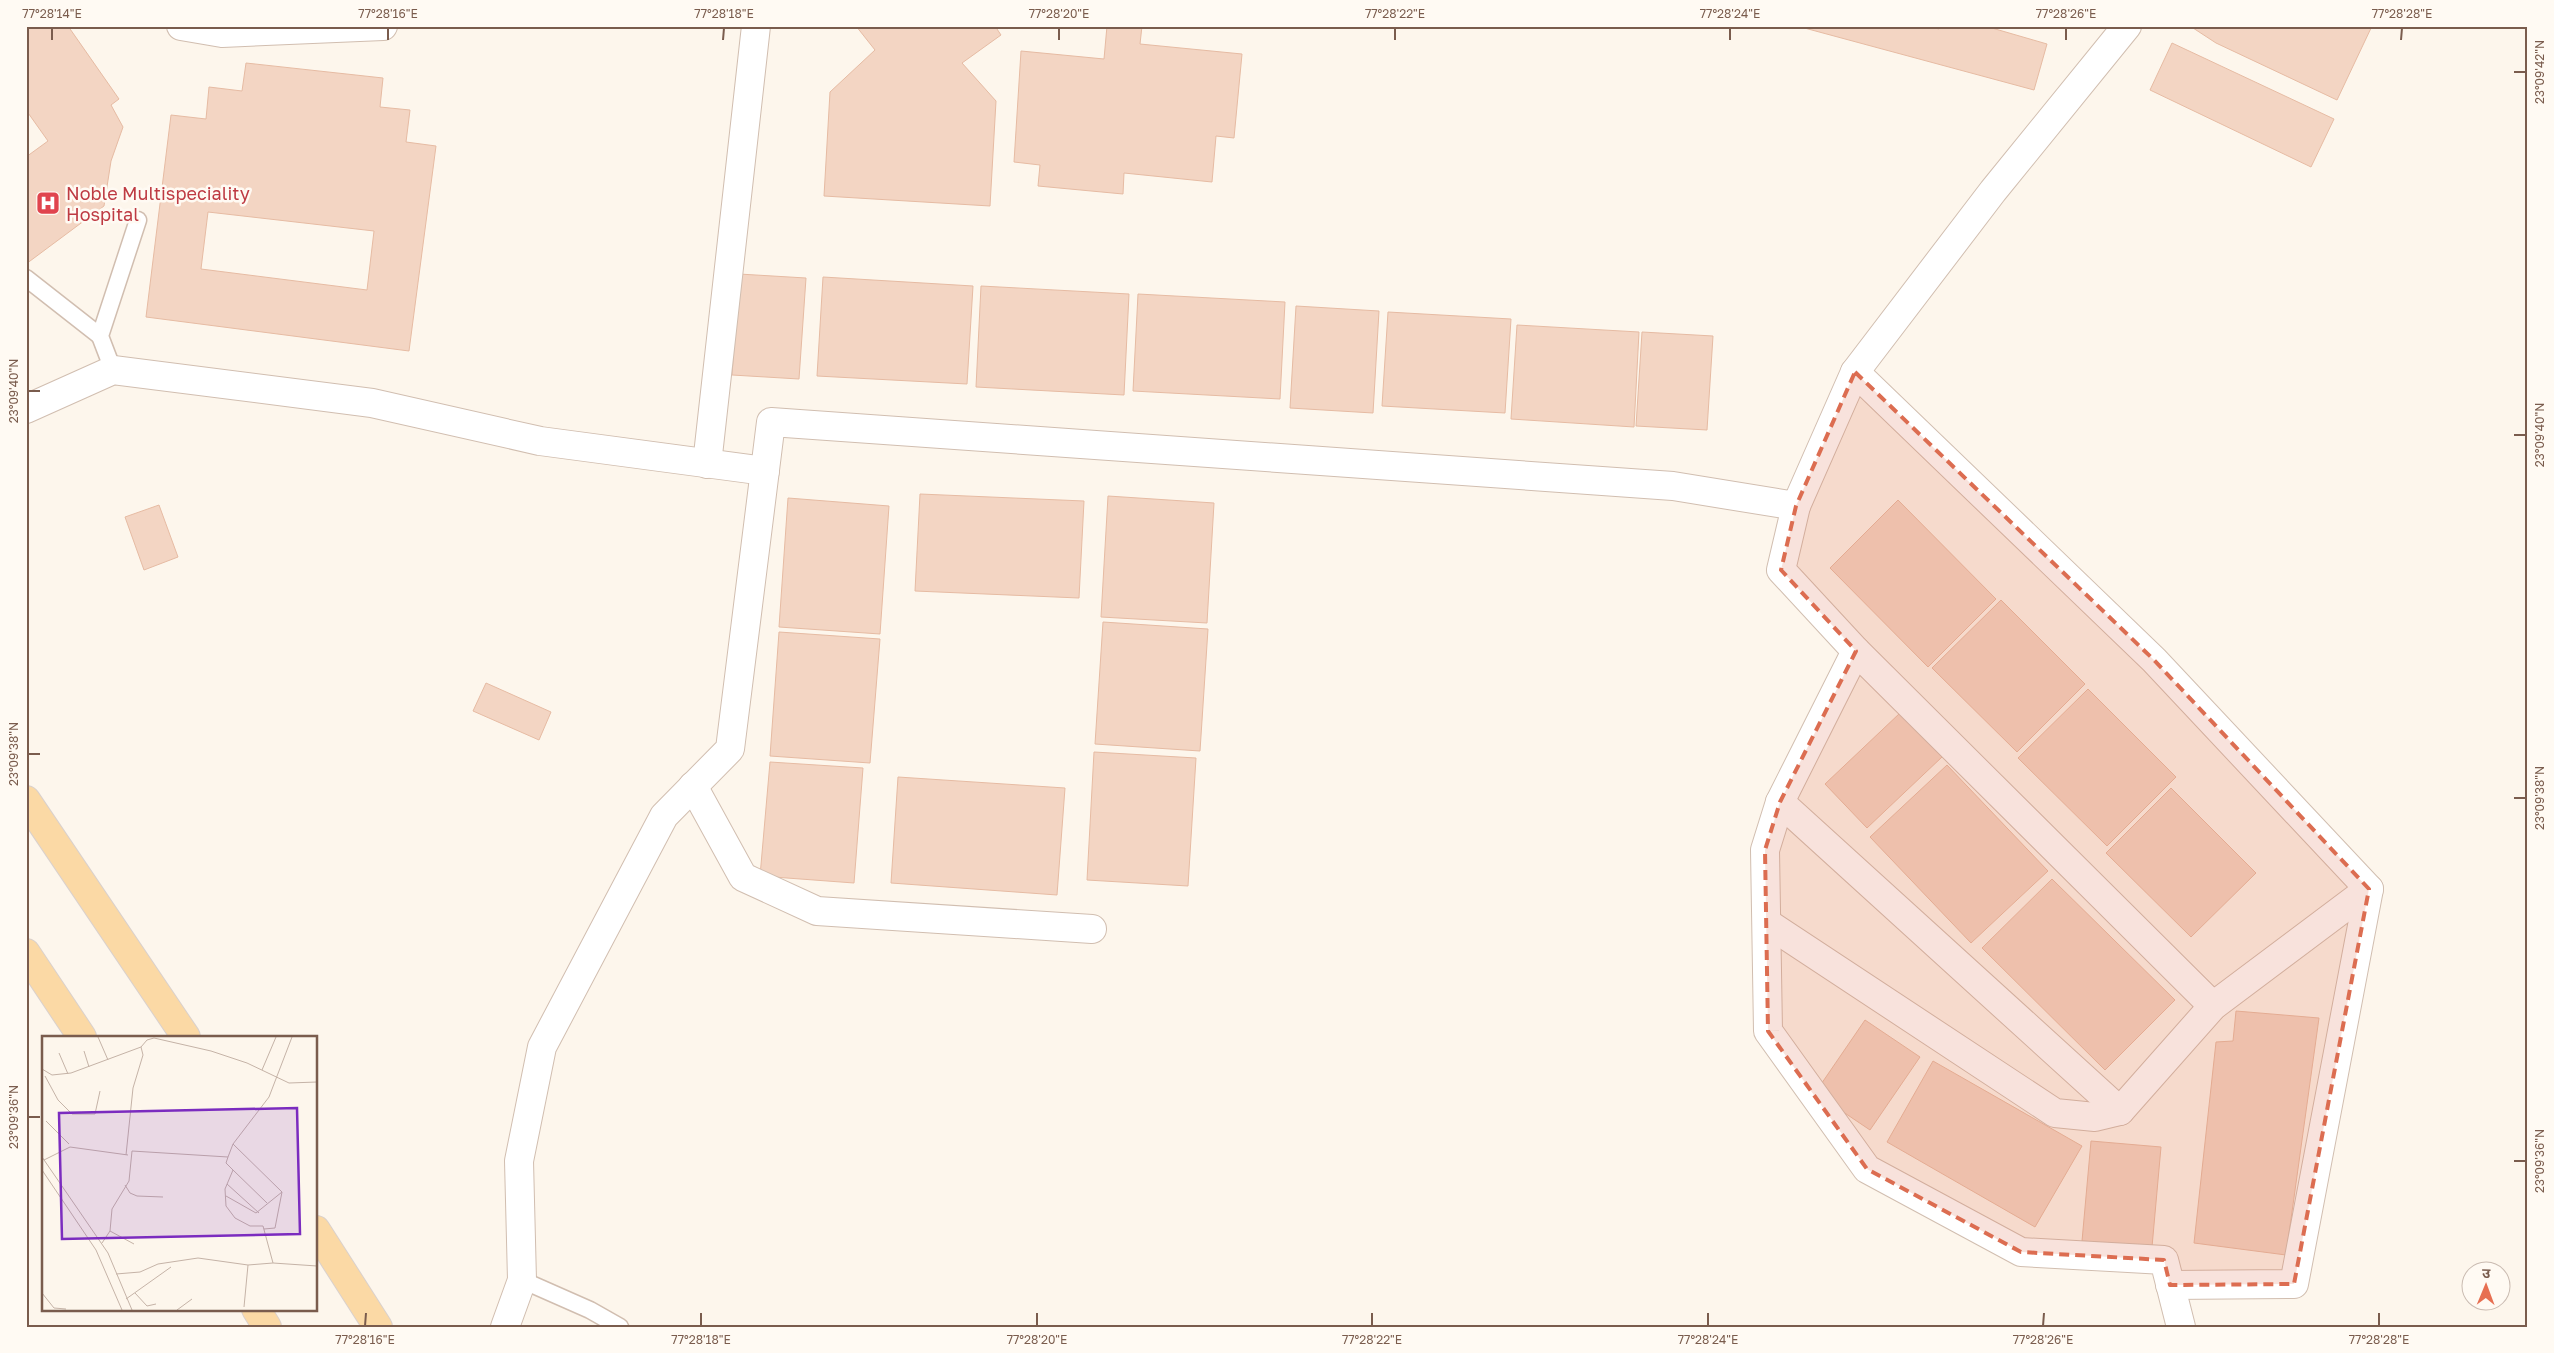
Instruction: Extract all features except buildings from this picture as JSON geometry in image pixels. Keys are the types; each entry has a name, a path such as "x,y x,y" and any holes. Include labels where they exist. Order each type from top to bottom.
{"main road":[{"path":"26,800 185,1036"},
{"path":"26,953 81,1036"},
{"path":"318,1233 378,1327"},
{"path":"257,1310 267,1327"}],"street":[{"path":"181,26 222,33 383,26"},
{"path":"707,464 756,26"},
{"path":"2127,26 1993,191 1855,372 1796,506 1781,570 1856,651 2213,1006"},
{"path":"26,409 112,370 372,403 540,441 765,472"},
{"path":"1855,372 2154,660 2369,889"},
{"path":"505,1327 522,1280 519,1161 542,1047 664,816 730,749 771,422 1673,486 1796,506"},
{"path":"1856,651 1780,802 1765,850 1768,1031 1867,1169 2021,1252 2164,1260 2181,1327"},
{"path":"693,786 743,878 817,911 1092,929"},
{"path":"1780,802 2120,1111"},
{"path":"1767,923 2055,1113 2095,1117 2120,1111 2213,1006 2369,889"},
{"path":"2170,1285 2294,1284 2369,889"}],"lane":[{"path":"100,336 138,220"},
{"path":"26,278 100,336 112,370"},
{"path":"522,1280 590,1310 620,1327"}],"highlighted area":[{"path":"1855,372 2154,660 2369,889 2294,1284 2170,1285 2164,1260 2021,1252 1867,1169 1768,1031 1765,850 1780,802 1856,651 1781,570 1796,506"}],"place":[{"name":"Noble Multispeciality Hospital","path":"48,203"}]}
